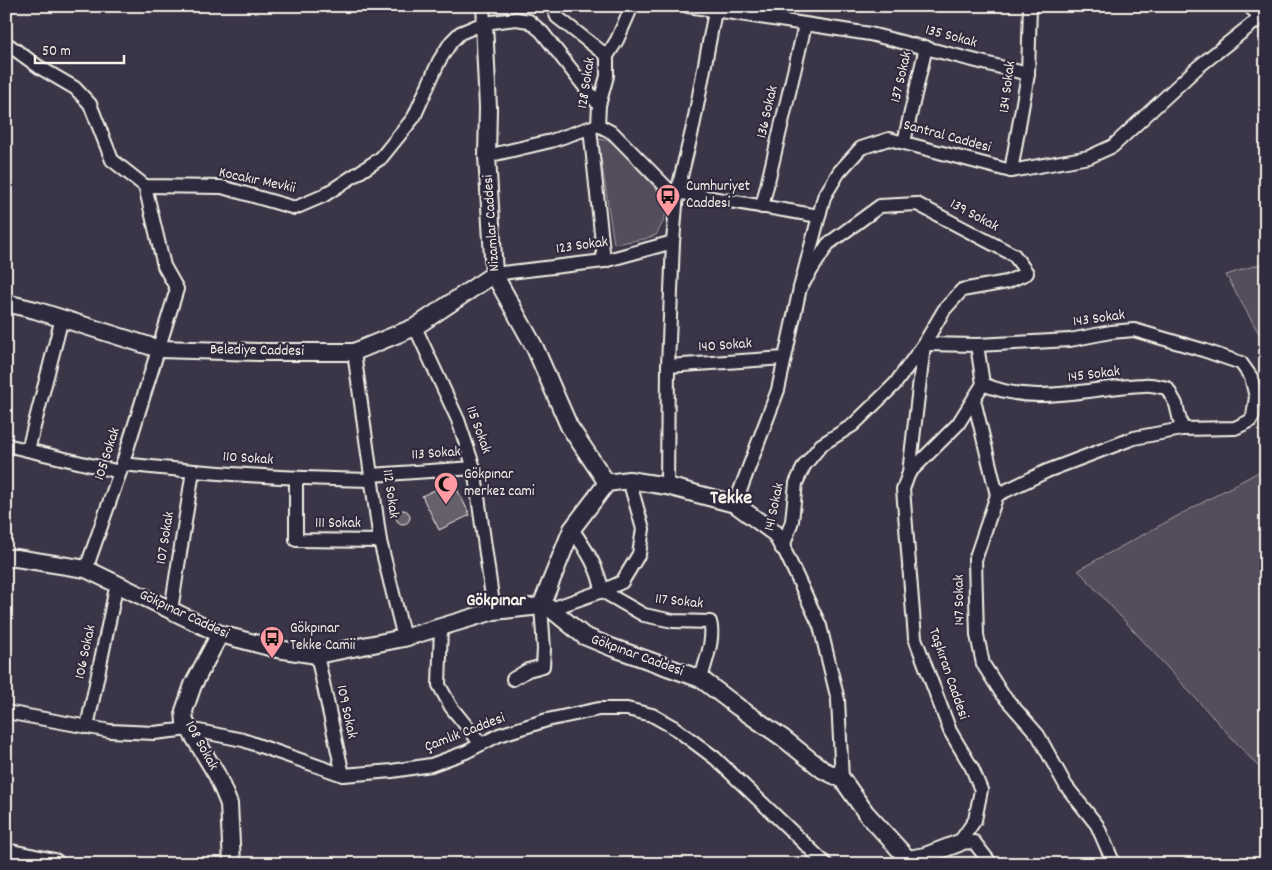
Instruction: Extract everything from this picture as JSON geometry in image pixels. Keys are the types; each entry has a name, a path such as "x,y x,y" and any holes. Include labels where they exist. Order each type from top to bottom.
{"main road":[{"path":"6,854 54,864"}],"street":[{"path":"483,6 484,23"},
{"path":"553,6 557,17 606,56"},
{"name":"128 Sokak","path":"632,6 617,40 606,56 606,76 594,127 613,133 656,178 670,191 677,193"},
{"name":"135 Sokak","path":"688,6 715,8 804,25 870,34 1028,74"},
{"name":"134 Sokak","path":"1012,171 1028,74 1030,6"},
{"path":"1249,6 1264,16"},
{"path":"666,486 668,366 677,193 693,127 715,8"},
{"name":"Santral Caddesi","path":"735,504 778,390 800,288 824,197 839,172 861,148 889,139 1012,171 1089,157 1113,146 1198,67 1264,16"},
{"name":"Kocakır Mevkii","path":"144,186 222,187 295,208 323,196 380,158 414,118 439,61 450,42 460,33 484,23 516,19 534,24 599,106"},
{"name":"Nizamlar Caddesi","path":"484,23 488,108 487,156 494,274 535,348 569,426 607,484"},
{"name":"136 Sokak","path":"762,207 804,25"},
{"path":"6,43 75,88 90,104 112,160 144,186"},
{"name":"137 Sokak","path":"904,142 926,47"},
{"path":"487,156 551,141 594,127 604,261"},
{"name":"105 Sokak","path":"86,570 121,468 177,290 164,266 144,186"},
{"path":"677,193 819,216"},
{"name":"139 Sokak","path":"800,288 828,244 880,206 917,204 1014,255 1027,273 1007,282 962,290 944,310 924,344"},
{"name":"123 Sokak","path":"494,274 604,261 673,242"},
{"name":"Belediye Caddesi","path":"6,303 62,318 159,349 354,352 415,327 494,274"},
{"path":"28,450 62,318"},
{"name":"115 Sokak","path":"415,327 458,420 474,468 494,611"},
{"name":"143 Sokak","path":"924,344 977,345 1070,340 1134,330 1241,363 1251,377 1256,397 1253,416 1250,422 1235,428 1182,429"},
{"name":"Taşkıran Caddesi","path":"924,344 909,474 903,489 915,638 950,731 972,768 981,790 975,820 959,843"},
{"name":"141 Sokak","path":"842,779 838,700 822,635 783,547 792,521 796,484 804,466 821,445 853,425 895,384 924,344"},
{"path":"909,474 958,424 983,384 977,345"},
{"name":"112 Sokak","path":"354,352 380,541 404,638"},
{"name":"140 Sokak","path":"668,366 784,358"},
{"name":"145 Sokak","path":"983,384 999,391 1033,396 1058,396 1146,384 1167,388 1176,404 1182,429"},
{"path":"974,400 997,495 1047,471 1134,438 1182,429"},
{"name":"110 Sokak","path":"6,445 121,468 296,479 371,478"},
{"name":"113 Sokak","path":"371,478 474,468"},
{"name":"107 Sokak","path":"171,610 193,472"},
{"name":"111 Sokak","path":"296,479 296,540 380,541"},
{"path":"546,608 602,591 622,582 639,554 643,529 629,480"},
{"path":"513,679 528,670 543,666 546,608 572,529 607,484 629,480 666,486 735,504 776,534 783,547"},
{"name":"147 Sokak","path":"997,495 975,560 977,635 983,664 1002,694 1038,735 1066,786 1097,825 1114,864"},
{"path":"572,529 601,578 602,591"},
{"name":"Gökpınar Caddesi","path":"6,558 86,570 220,634 277,649 317,656 404,638 494,611 546,608 584,636 701,679 783,738 823,770 842,779 866,812 908,859 925,856 959,843"},
{"name":"106 Sokak","path":"87,727 116,583"},
{"name":"117 Sokak","path":"602,591 644,614 673,621 710,622 712,628 709,648 701,679"},
{"path":"441,627 439,685 451,707 481,744"},
{"name":"108 Sokak","path":"220,634 193,685 184,711 185,722 217,775 229,804 232,864"},
{"name":"109 Sokak","path":"317,656 343,775"},
{"name":"Çamlık Caddesi","path":"6,712 110,731 154,733 189,729 243,740 343,775 392,771 431,765 466,752 500,735 547,720 599,709 626,709 652,715 675,728 715,758 826,864"},
{"path":"959,843 974,842 991,864"}],"shaded area":[{"path":"598,139 612,141 669,203 663,222 656,235 614,244"},
{"path":"1266,262 1266,346 1226,275"},
{"path":"1266,468 1266,775 1078,570"}],"building":[{"name":"Gökpınar merkez cami","path":"453,481 470,515 439,530 422,496"},
{"path":"400,510 406,510 410,517 406,524 400,524 396,520 396,514"}],"place":[{"name":"Cumhuriyet Caddesi","path":"668,217"},
{"name":"Gökpınar merkez cami","path":"446,505"},
{"name":"Gökpınar Tekke Camii","path":"272,659"}],"district":[{"name":"Tekke","path":"731,499"},
{"name":"Gökpınar","path":"496,601"}]}
